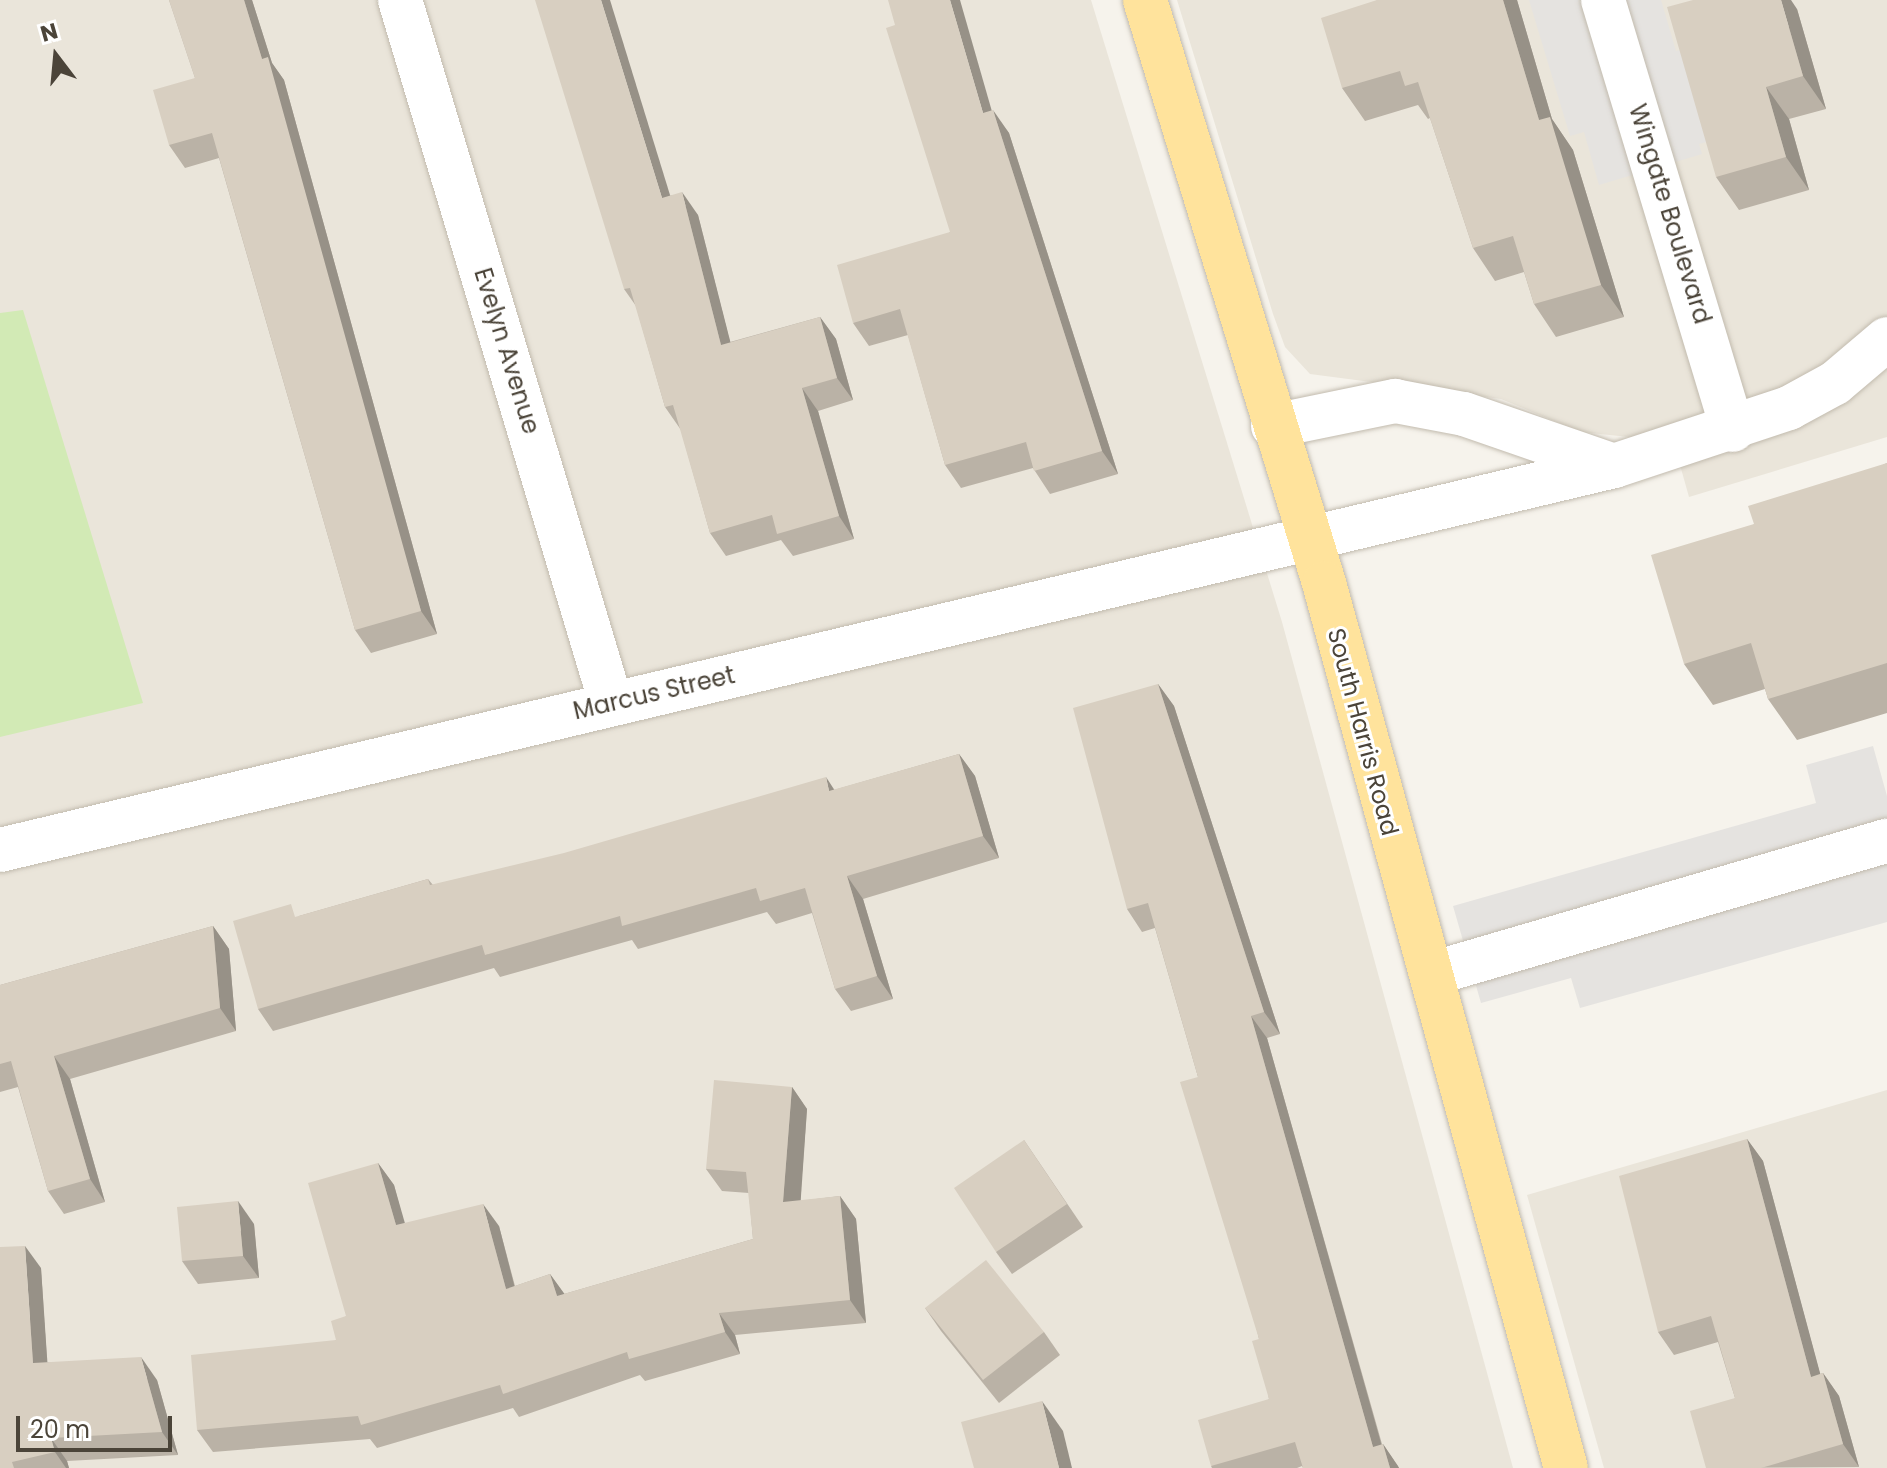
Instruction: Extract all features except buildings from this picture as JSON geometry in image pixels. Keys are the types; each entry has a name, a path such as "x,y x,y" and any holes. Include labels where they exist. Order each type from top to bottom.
{"main road":[{"name":"South Harris Road","path":"1145,0 1308,536 1566,1468"}],"street":[{"name":"Evelyn Avenue","path":"400,0 611,703"},
{"name":"Wingate Boulevard","path":"1603,0 1733,430"},
{"path":"1308,536 1614,466 1733,430 1835,383 1887,339"},
{"path":"1273,426 1395,401 1464,414 1614,466"},
{"name":"Marcus Street","path":"0,850 1308,536"},
{"path":"1431,974 1887,841"}],"shaded area":[{"path":"0,0 1091,0 1282,622 1513,1468 0,1468"},
{"path":"1177,0 1887,0 1887,437 1689,497 1671,433 1648,439 1581,432 1501,399 1310,374 1285,347 1273,314"},
{"path":"1529,0 1661,0 1676,51 1687,48 1714,140 1699,144 1702,154 1599,185 1584,132 1570,136"},
{"path":"1873,746 1887,796 1887,922 1580,1008 1571,978 1481,1003 1453,906 1816,803 1806,765"},
{"path":"1887,1090 1887,1468 1604,1468 1527,1195"}],"green space":[{"path":"23,310 143,703 0,737 0,313"}]}
